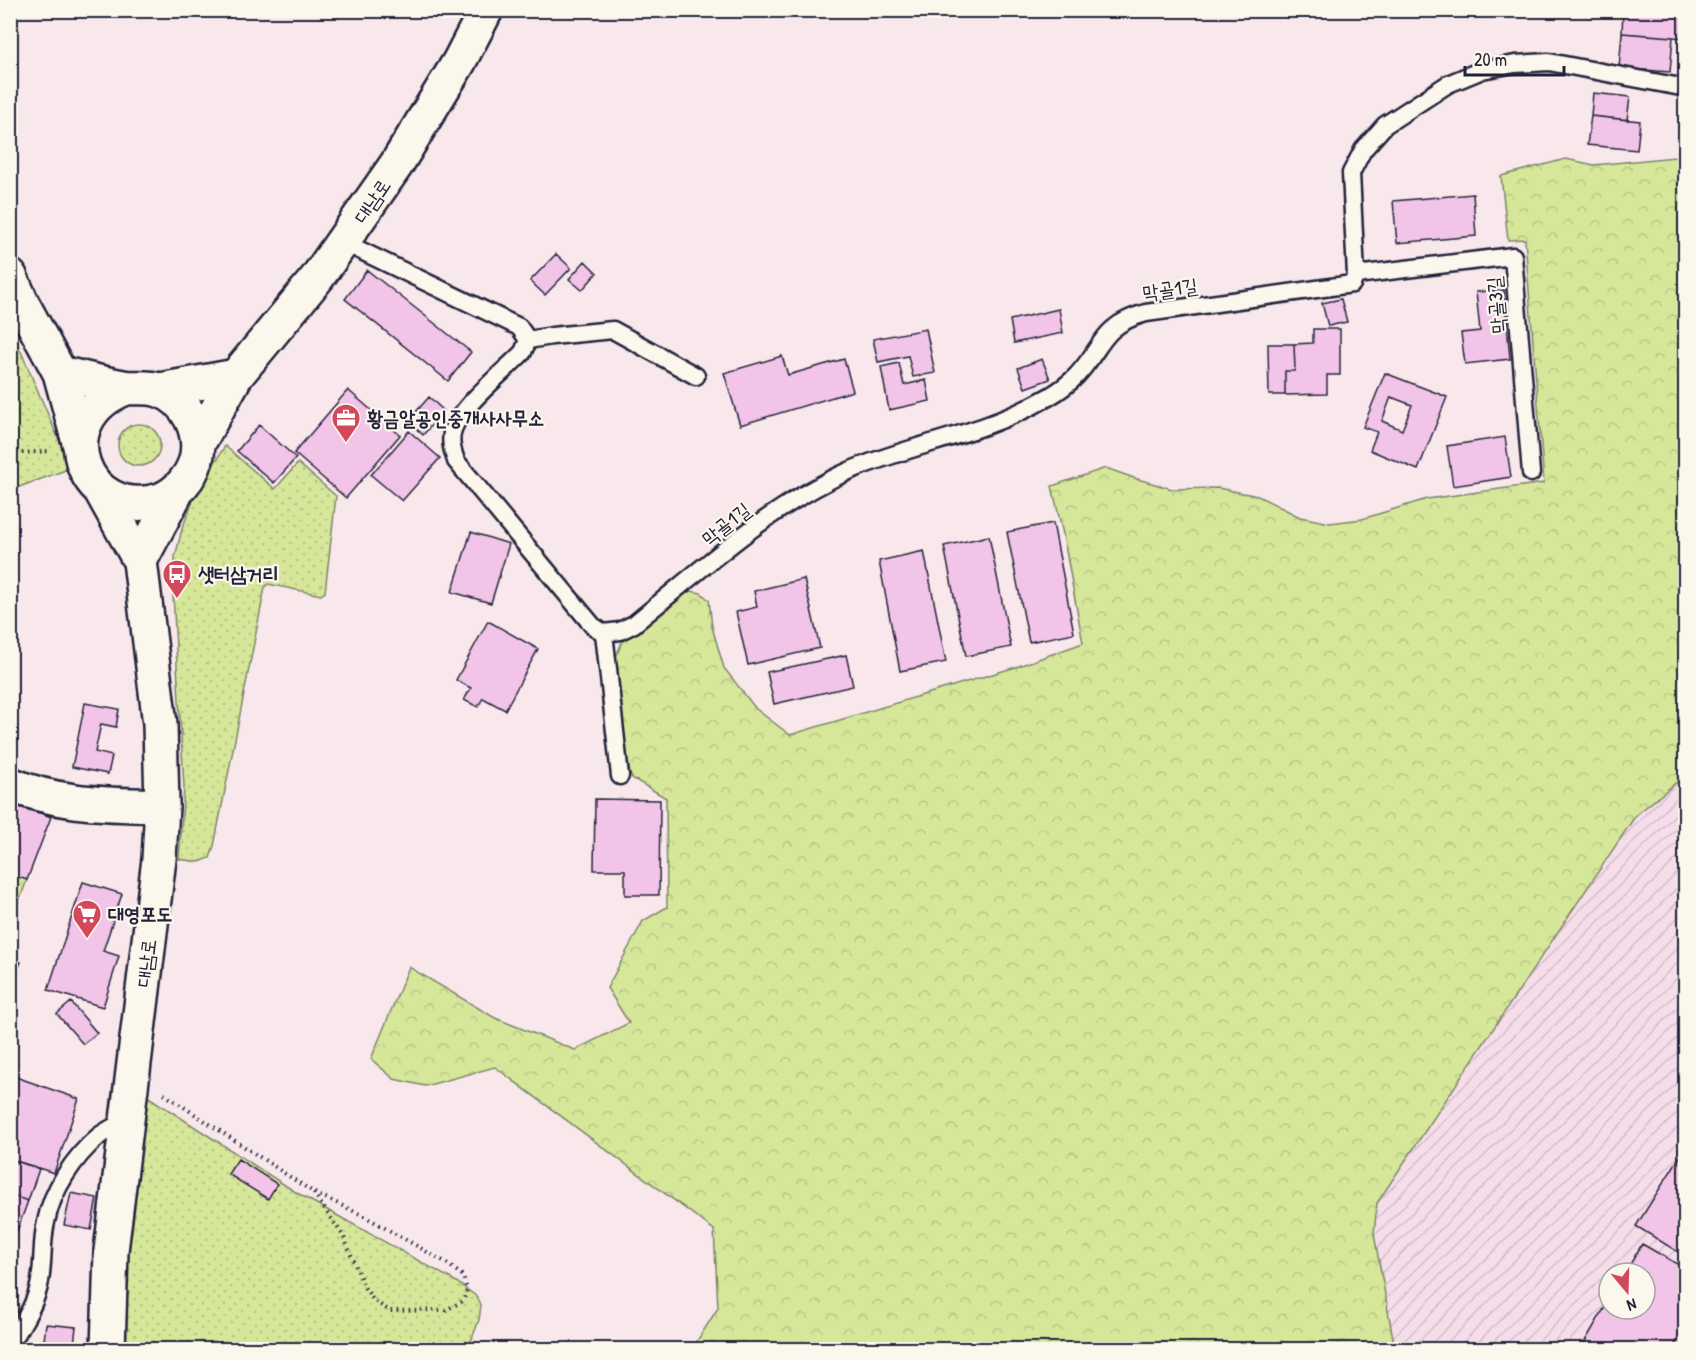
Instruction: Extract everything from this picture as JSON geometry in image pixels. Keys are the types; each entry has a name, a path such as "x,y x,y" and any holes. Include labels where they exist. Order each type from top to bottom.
{"street":[{"name":"대남로","path":"198,444 236,376 317,278 396,165 459,62 486,10"},
{"path":"10,276 60,373 67,449 83,463 89,477 100,489 140,561"},
{"path":"60,373 126,388"},
{"path":"160,390 236,376"},
{"path":"67,449 82,431 88,416 98,403 111,393 126,388 143,386 160,390 175,399 187,411 195,427 198,444 196,461 189,476 178,489 140,561"},
{"path":"100,489 114,498 130,503 147,503 164,499 178,489"},
{"name":"대남로","path":"108,1350 111,1251 159,859 162,806 160,724 140,561"},
{"path":"10,784 31,793 66,801 162,806"}],"lane":[{"path":"1356,275 1351,173 1364,150 1385,125 1448,84 1482,70 1515,64 1549,62 1686,88"},
{"path":"343,242 519,327 528,340"},
{"name":"막골3길","path":"1356,275 1513,256 1531,474"},
{"name":"막골1길","path":"604,633 620,631 634,624 782,507 820,486 849,471 1004,419 1042,401 1071,381 1108,331 1126,318 1146,313 1343,287 1352,284 1356,275"},
{"path":"528,340 613,330 696,376"},
{"path":"528,340 523,352 464,410 452,431 451,447 456,461 593,626 604,633 620,776"},
{"path":"10,1345 29,1313 38,1288 46,1221 54,1197 67,1173 84,1151 100,1135 127,1119"}],"path":[{"path":"10,454 67,449"},
{"path":"133,1074 313,1192 364,1216 445,1262 463,1276 467,1290 463,1300 446,1310 390,1311 374,1301 364,1287 344,1237 313,1192"}],"shaded area":[{"path":"1685,777 1685,1349 1395,1349 1374,1234 1377,1203 1636,815"}],"green space":[{"path":"1685,156 1685,777 1636,815 1377,1203 1374,1234 1395,1349 692,1349 718,1308 714,1230 495,1067 425,1086 394,1079 371,1059 409,967 495,1018 575,1050 629,1023 607,988 643,921 667,907 666,798 632,778 624,762 614,662 622,642 678,597 691,591 701,593 709,600 712,627 724,668 756,709 790,735 1016,667 1083,643 1052,486 1106,468 1172,489 1218,488 1258,496 1300,517 1330,523 1362,519 1427,499 1544,483 1525,239 1508,240 1501,176 1566,159 1594,165"},
{"path":"10,326 71,468 11,490 10,490"},
{"path":"139,424 154,430 160,445 154,460 139,466 124,460 118,445 124,430"},
{"path":"225,446 275,489 298,463 336,496 325,592 321,595 268,584 265,587 214,846 210,858 199,862 179,859 184,787 173,595 175,557 182,529 197,491"},
{"path":"10,874 27,880 11,922"},
{"path":"147,1096 297,1193 455,1281 476,1296 481,1305 479,1320 468,1349 123,1350 125,1264"}],"building":[{"path":"1623,10 1686,10 1684,38 1622,33"},
{"path":"1622,33 1673,37 1670,72 1619,68"},
{"path":"1593,93 1630,97 1627,120 1591,116"},
{"path":"1591,116 1640,121 1637,150 1587,145"},
{"path":"1473,194 1476,236 1397,243 1393,201"},
{"path":"556,254 571,268 545,295 530,281"},
{"path":"585,261 597,273 582,290 569,279"},
{"path":"367,270 471,352 448,381 345,299"},
{"path":"1504,290 1510,359 1465,364 1461,333 1480,331 1476,292"},
{"path":"1341,299 1347,322 1328,326 1322,303"},
{"path":"1059,309 1063,333 1014,343 1010,320"},
{"path":"926,329 935,373 913,377 908,356 878,362 873,339"},
{"path":"1313,329 1340,329 1340,375 1327,375 1327,394 1285,395 1285,371 1295,371 1294,344 1313,343"},
{"path":"1268,344 1294,344 1295,371 1285,371 1285,395 1269,395"},
{"path":"782,356 788,375 844,359 853,391 740,425 724,373"},
{"path":"1042,359 1050,379 1025,388 1018,368"},
{"path":"899,363 904,385 926,380 930,401 889,410 881,367"},
{"path":"1385,373 1447,397 1418,470 1370,450 1377,432 1363,427","holes":["1391,397 1412,405 1402,430 1382,421"]},
{"path":"348,390 400,435 346,498 294,453"},
{"path":"429,397 444,411 423,435 408,421"},
{"path":"259,425 296,458 274,483 237,451"},
{"path":"409,431 440,458 402,501 371,475"},
{"path":"1505,437 1511,477 1453,486 1447,446"},
{"path":"1053,523 1074,633 1029,642 1007,532"},
{"path":"471,532 509,544 491,603 452,592"},
{"path":"989,536 1011,647 966,656 944,546"},
{"path":"924,551 946,662 900,671 879,561"},
{"path":"804,579 820,648 748,665 736,612 757,607 754,591"},
{"path":"488,621 538,649 505,710 483,698 478,707 464,700 471,688 456,680"},
{"path":"846,655 853,686 774,704 767,672"},
{"path":"85,703 119,709 116,727 101,724 95,752 112,756 108,774 72,767"},
{"path":"595,799 660,800 659,895 625,895 625,870 594,870"},
{"path":"18,804 51,817 27,880 10,874 10,824"},
{"path":"83,882 122,894 103,951 119,956 103,1007 48,990"},
{"path":"10,958 21,962 10,987"},
{"path":"71,1002 97,1033 83,1044 57,1014"},
{"path":"10,1075 79,1099 54,1173 10,1159"},
{"path":"1686,1147 1686,1257 1636,1226"},
{"path":"10,1159 39,1169 28,1201 10,1195"},
{"path":"238,1159 277,1184 268,1199 228,1174"},
{"path":"71,1193 97,1198 91,1230 64,1225"},
{"path":"10,1195 28,1201 10,1250"},
{"path":"1642,1244 1686,1269 1686,1326 1672,1350 1580,1350 1597,1321 1657,1321 1657,1261 1632,1261"},
{"path":"46,1324 76,1327 74,1344 44,1340"},
{"path":"37,1342 52,1344 52,1350 36,1350"}],"place":[{"name":"황금알공인중개사사무소","path":"346,444"},
{"name":"샛터삼거리","path":"177,600"},
{"name":"대영포도","path":"87,940"}]}
